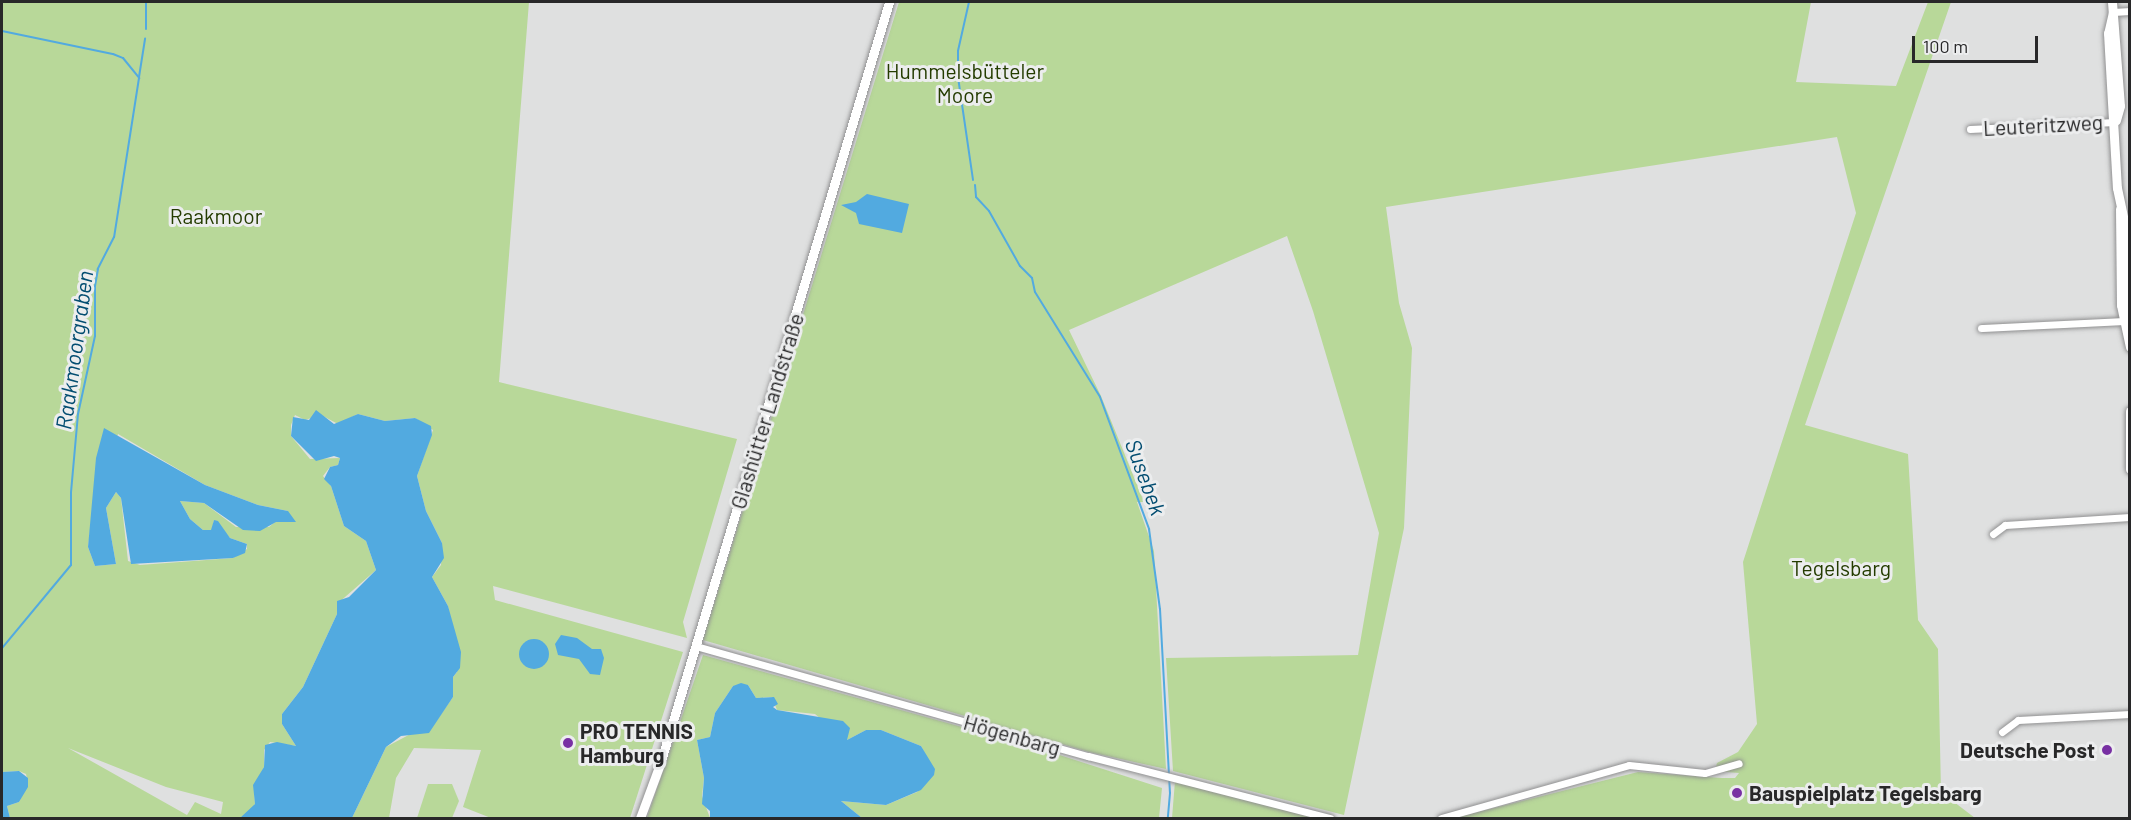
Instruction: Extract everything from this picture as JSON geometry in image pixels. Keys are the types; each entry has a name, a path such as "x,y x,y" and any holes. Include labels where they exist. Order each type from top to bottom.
{"street":[{"name":"Glashütter Landstraße","path":"640,819 696,646 889,2"},
{"path":"2112,2 2120,106 2115,122 2125,209 2121,305 2130,347"},
{"path":"2113,12 2130,11"},
{"name":"Leuteritzweg","path":"1970,129 2115,122"},
{"path":"1981,328 2126,321"},
{"path":"2130,411 2130,469"},
{"path":"1993,534 2005,525 2130,517"},
{"name":"Högenbarg","path":"696,646 1330,819"},
{"path":"2002,732 2018,720 2130,714"},
{"path":"1441,819 1629,765 1705,773 1739,763"}],"green space":[{"name":"Raakmoor","path":"2,2 529,2 499,382 737,439 683,622 687,638 493,586 495,600 683,652 630,818 491,818 463,807 481,750 414,748 396,778 389,818 352,818 386,747 437,720 453,697 453,677 457,672 448,606 432,577 441,565 442,543 426,511 417,476 433,430 415,418 385,421 358,414 338,424 321,415 305,420 295,415 291,425 291,436 310,459 340,458 338,465 330,467 323,476 331,486 344,526 366,541 376,570 337,604 337,614 303,687 282,714 282,724 296,746 270,742 264,750 264,767 254,789 255,804 251,810 240,818 10,818 7,806 19,802 28,783 26,774 19,771 2,772","holes":["118,434 205,485 258,505 288,511 269,527 236,527 204,503 180,501 190,519 203,530 212,530 214,520 230,538 247,544 247,549 233,558 140,565 128,561 121,498 116,492 106,508 116,564 95,566 88,547 91,523","68,748 166,787 223,802 221,814 195,802 187,815"]},
{"path":"899,2 1811,2 1796,82 1896,86 1928,2 1951,2 1805,425 1908,454 1918,620 1938,649 1941,792 1975,818 1454,818 1638,772 1722,778 1735,778 1739,773 1715,771 1717,763 1738,752 1757,724 1743,562 1856,213 1837,137 1386,207 1399,303 1412,348 1404,528 1344,815 1173,771 1166,658 1358,655 1379,533 1313,311 1287,236 1069,330 1101,396 1144,502 1137,502 1154,551 1166,769 1089,752 703,640"},
{"path":"703,655 1041,749 1162,788 1159,818 862,818 841,801 886,805 917,792 934,772 921,746 881,730 866,730 847,740 815,714 777,710 772,697 756,698 748,685 733,686 715,713 710,737 697,740 704,778 702,796 710,818 647,818"},
{"path":"1175,781 1314,818 1172,818"},
{"path":"428,784 452,784 459,801 452,818 417,818"}],"water":[{"path":"867,194 909,204 902,233 859,224 856,213 841,205 856,202"},
{"path":"316,410 334,424 358,414 385,421 415,418 431,426 432,435 417,476 426,511 442,543 444,558 432,577 448,606 461,652 460,668 453,677 453,697 429,733 401,736 386,747 352,818 240,818 255,804 253,785 264,767 265,745 277,742 296,746 282,724 282,714 303,687 337,614 337,601 349,597 376,570 366,541 344,526 331,486 324,479 330,467 338,465 340,458 334,456 316,461 291,436 293,417 309,420"},
{"path":"104,428 205,485 258,505 288,511 296,522 276,522 260,531 243,530 204,503 180,501 190,519 203,530 211,530 214,520 218,521 230,538 247,544 245,553 233,558 131,564 121,498 116,492 106,508 116,564 95,566 88,547 96,458"},
{"path":"561,635 577,638 592,649 601,649 604,658 600,675 590,674 579,659 558,655 555,644"},
{"path":"534,639 545,643 549,654 545,665 534,669 523,665 519,654 523,643"},
{"path":"741,683 748,685 756,698 774,697 778,704 773,707 777,710 843,721 850,728 847,740 866,730 881,730 921,746 935,769 934,775 921,790 886,805 841,801 862,818 710,818 710,811 702,804 704,778 697,740 710,737 715,713 733,686"},
{"path":"19,771 28,778 28,787 19,802 7,806 10,818 2,818 2,772"}],"waterway":[{"path":"146,2 146,29"},
{"name":"Susebek","path":"969,2 958,51 958,77 973,180"},
{"name":"Raakmoorgraben","path":"2,31 113,54 123,58 139,78 114,237 98,269 95,286 95,336 78,414 71,493 71,565 2,648"},
{"path":"139,77 145,38"},
{"name":"Susebek","path":"975,185 976,197 989,211 1020,266 1032,278 1035,292 1100,397 1149,529 1160,609 1170,793 1168,818"}],"place":[{"name":"PRO TENNIS Hamburg","path":"568,743"},
{"name":"Deutsche Post","path":"2107,750"},
{"name":"Bauspielplatz Tegelsbarg","path":"1737,793"}],"park label":[{"name":"Hummelsbütteler Moore","path":"965,83"},
{"name":"Tegelsbarg","path":"1841,568"}]}
